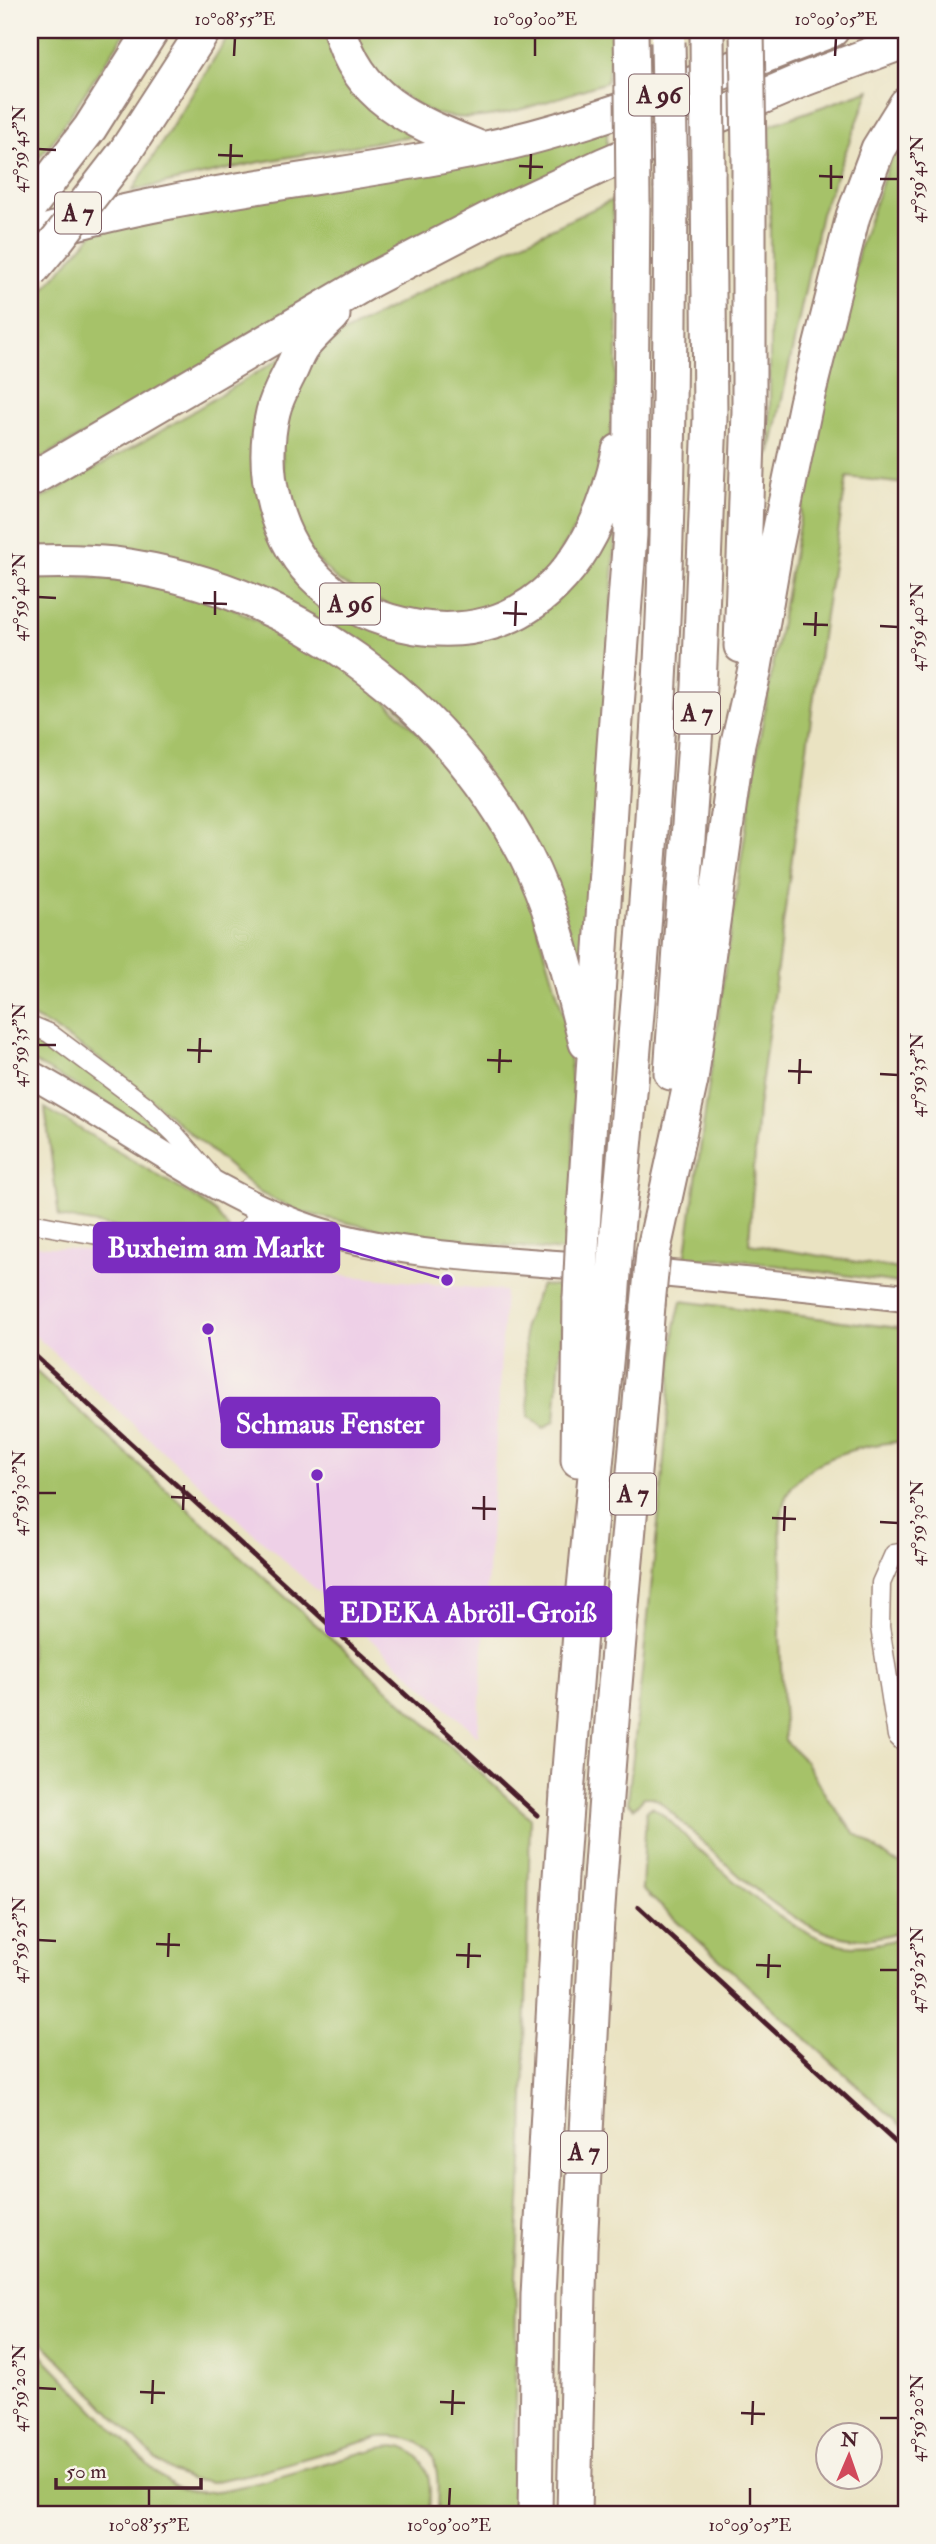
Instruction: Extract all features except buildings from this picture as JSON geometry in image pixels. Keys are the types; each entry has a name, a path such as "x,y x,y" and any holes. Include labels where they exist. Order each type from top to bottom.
{"highway":[{"path":"30,206 90,128 152,30"},
{"name":"A 7","path":"30,272 125,152 204,30"},
{"path":"340,30 353,64 377,95 414,120 482,149"},
{"name":"A 7","path":"574,2514 581,2221 597,1920 614,1684 674,1046 699,687 710,418 707,30"},
{"path":"738,743 749,411 747,30"},
{"name":"A 96","path":"30,236 139,207 482,149 547,133 603,116 832,30"},
{"name":"A 7","path":"535,2514 538,2295 560,1890 582,1609 578,1442 596,1300 617,1231 635,1044 660,681 669,415 671,188 668,36"},
{"name":"A 96","path":"30,480 371,281 504,211 603,165 802,80 906,41"},
{"path":"631,43 634,344"},
{"path":"653,1253 691,1080 738,743 806,403 853,216 878,149 906,104"},
{"name":"A 96","path":"371,281 332,315 303,346 273,411 269,438 270,489 291,543 321,583 347,602 377,618 429,629 460,629 484,624 526,607 565,574 590,540 605,504 622,435 634,344"},
{"name":"A 7","path":"596,1300 583,1229 630,535 634,344"},
{"name":"A 7","path":"30,562 113,564 155,571 208,585 271,610 314,632 377,673 414,706 447,739 481,782 526,856 547,905 593,1066"}],"street":[{"path":"30,1024 49,1033 145,1105 174,1133 220,1187"},
{"path":"30,1074 220,1187 261,1208 315,1230 413,1250 906,1298"},
{"path":"30,1223 116,1237 190,1245 239,1235 253,1223 261,1208"},
{"path":"906,1552 894,1554 881,1583 880,1627 897,1736 906,1745"}],"shaded area":[{"path":"30,1245 505,1291 478,1736 30,1331"}],"green space":[{"path":"36,30 127,30 52,142 30,168 30,39"},
{"path":"232,30 327,30 416,135 255,163 132,191"},
{"path":"353,30 614,30 607,82 521,110 498,115 454,117 433,113 421,107 383,81 367,61"},
{"path":"870,90 821,214 770,456 770,125"},
{"path":"607,130 607,150 30,464 30,305 96,230"},
{"path":"906,132 906,484 847,477 825,615 758,1108 749,1244 906,1270 906,1284 725,1258 685,1260 759,742 813,448 860,246 889,163"},
{"path":"612,200 618,273 617,362 610,440 601,484 545,578 478,613 403,613 338,581 312,555 284,498 281,434 303,372 319,352 339,335 458,273"},
{"path":"286,355 272,376 286,562 447,642 610,529 616,528 587,989 542,865 320,622 30,551 30,505 156,434"},
{"path":"30,574 143,581 227,605 358,674 458,772 525,883 565,1020 574,1097 572,1252 407,1236 300,1212 260,1193 119,1072 50,1026 30,1016"},
{"path":"30,1034 91,1073 182,1151 93,1095 30,1060"},
{"path":"45,1108 199,1200 216,1213 230,1231 197,1237 130,1230 59,1217"},
{"path":"541,1285 565,1287 555,1421 544,1428 529,1417 524,1326"},
{"path":"681,1301 906,1329 906,1441 845,1452 816,1465 793,1485 787,1495 780,1530 780,1642 785,1741 805,1761 828,1799 854,1832 893,1861 906,1865 906,1929 899,1932 863,1939 848,1938 823,1931 797,1919 722,1861 658,1800 644,1797 634,1808 628,1802 661,1495 675,1327"},
{"path":"30,1366 530,1818 523,2146 516,2277 514,2514 437,2514 438,2481 432,2456 425,2447 415,2441 400,2437 380,2437 250,2474 211,2482 192,2480 173,2472 156,2460 30,2329"},
{"path":"652,1807 748,1893 812,1935 833,1943 854,1946 906,1936 906,2130 642,1889 646,1811"},
{"path":"30,2343 148,2465 178,2487 189,2491 225,2490 395,2446 412,2452 425,2468 430,2487 429,2514 30,2514"}],"railway":[{"path":"30,1351 537,1815"},
{"path":"639,1907 906,2152"}],"place":[{"name":"Buxheim am Markt","path":"447,1280"},
{"name":"Schmaus Fenster","path":"208,1329"},
{"name":"EDEKA Abröll-Groiß","path":"317,1475"}]}
